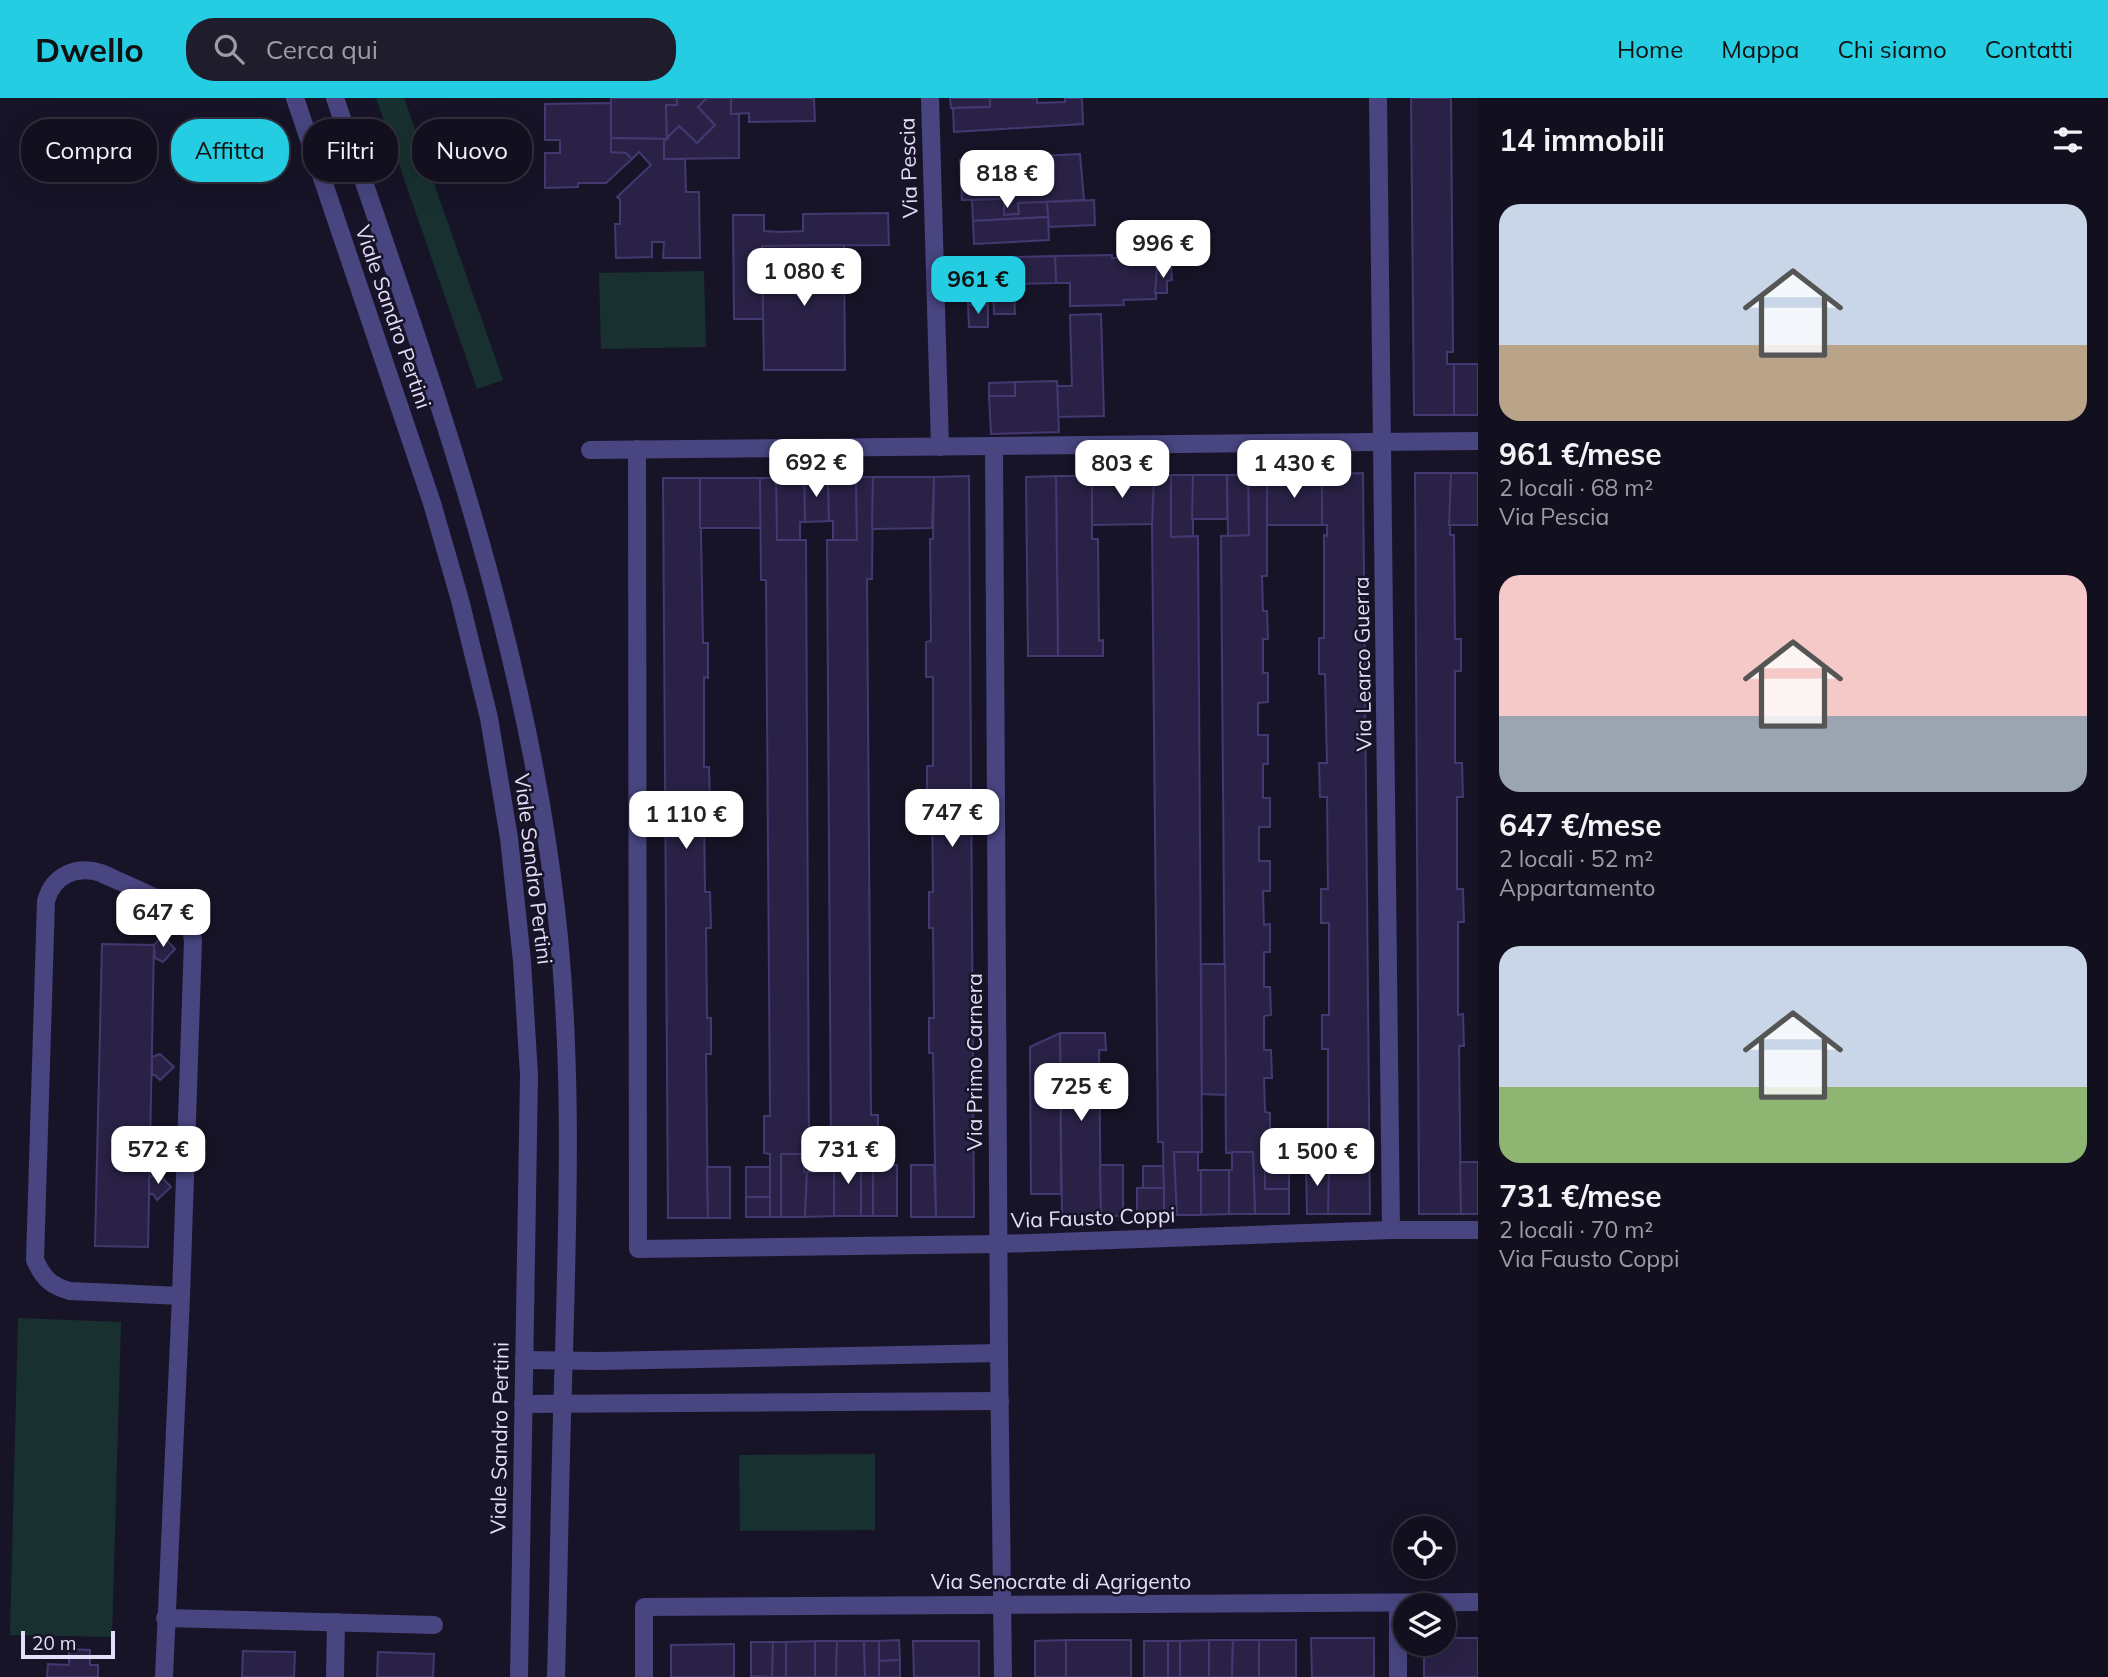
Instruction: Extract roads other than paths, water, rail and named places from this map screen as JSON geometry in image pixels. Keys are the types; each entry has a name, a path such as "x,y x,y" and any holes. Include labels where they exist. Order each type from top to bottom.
{"street":[{"name":"Viale Sandro Pertini","path":"295,98 432,503 460,600 489,718 509,838 522,961 528,1062 519,1677"},
{"name":"Viale Sandro Pertini","path":"335,98 437,395 486,554 513,660 537,776 556,906 565,1004 569,1107 556,1677"},
{"name":"Via Pescia","path":"930,98 940,447"},
{"name":"Via Learco Guerra","path":"1378,98 1391,1230"},
{"path":"590,450 1478,441"},
{"name":"Via Primo Carnera","path":"994,447 1003,1677"},
{"name":"Via Fausto Coppi","path":"637,449 638,1250 999,1244 1391,1230 1478,1230"},
{"path":"164,1677 181,1296 193,941 191,928 185,917 172,908 101,873 89,869 78,870 65,874 54,884 46,901 35,1260 42,1276 55,1287 70,1291 181,1296"},
{"path":"524,1360 999,1353"},
{"path":"523,1404 1000,1401"},
{"name":"Via Senocrate di Agrigento","path":"1456,1602 1478,1602"},
{"name":"Via Senocrate di Agrigento","path":"644,1677 644,1607 1393,1603"},
{"path":"165,1618 434,1625"},
{"path":"335,1677 336,1622"},
{"path":"1398,1656 1398,1677"}]}
